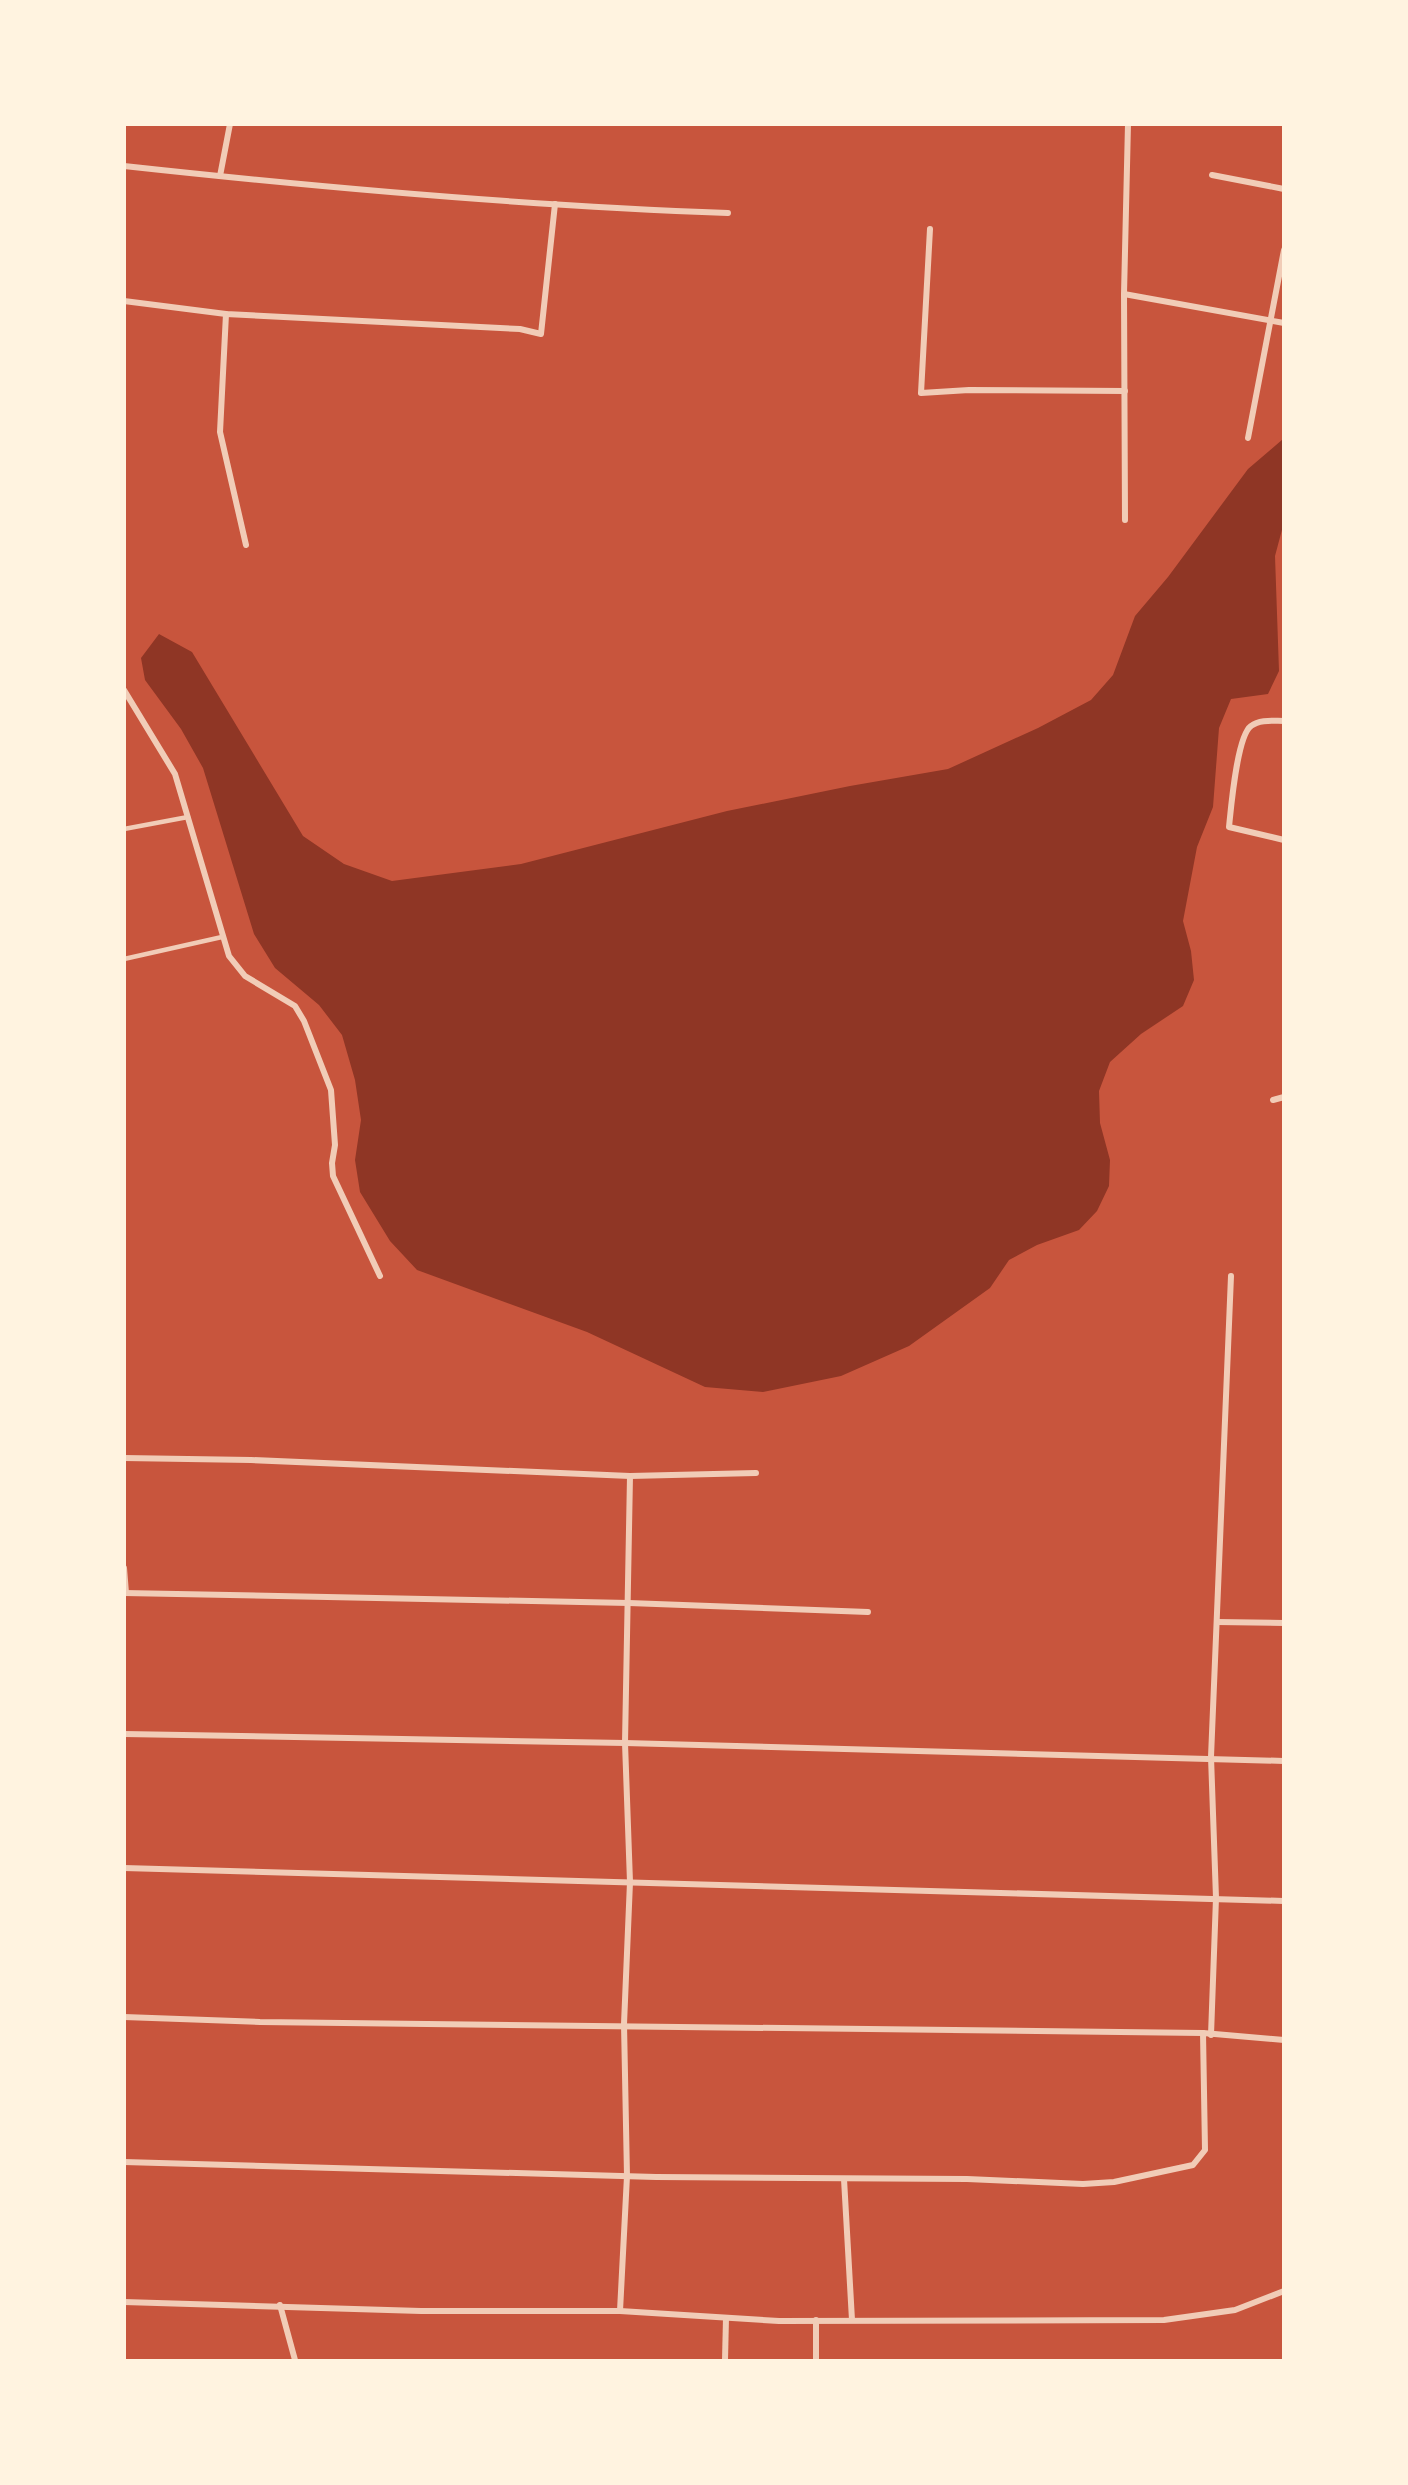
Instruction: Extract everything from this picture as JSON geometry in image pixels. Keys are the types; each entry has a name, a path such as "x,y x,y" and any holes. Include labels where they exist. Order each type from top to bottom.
{"street":[{"path":"220,176 230,124"},
{"path":"1125,520 1124,294 1128,124"},
{"path":"124,166 555,204 728,213"},
{"path":"1212,175 1284,189"},
{"path":"124,301 226,315 520,329 541,334 555,204"},
{"path":"930,229 921,393 969,390 1125,391"},
{"path":"1248,438 1284,250"},
{"path":"1124,294 1284,323"},
{"path":"226,315 219,432 246,544"},
{"path":"124,690 176,774 229,956 240,971 295,1006 304,1021 331,1090 335,1145 332,1163 333,1176 380,1276"},
{"path":"1284,721 1267,721 1250,726 1241,739 1228,827 1284,840"},
{"path":"1273,1100 1284,1097"},
{"path":"1210,2035 1216,1898 1211,1757 1231,1276"},
{"path":"124,1458 251,1460 630,1476 756,1473"},
{"path":"620,2311 627,2176 624,2024 630,1882 625,1743 630,1476"},
{"path":"124,1568 125,1593 629,1603 868,1611"},
{"path":"1217,1622 1284,1623"},
{"path":"124,1734 625,1743 1211,1757 1284,1761"},
{"path":"124,1868 1284,1901"},
{"path":"124,2017 260,2022 624,2024 1203,2033 1284,2040"},
{"path":"124,2162 627,2176 967,2179 1083,2184 1114,2182 1193,2165 1205,2150 1203,2033"},
{"path":"844,2179 852,2320"},
{"path":"124,2302 421,2311 620,2311 726,2318 816,2320 1164,2320 1235,2310 1284,2291"},
{"path":"280,2306 295,2361"},
{"path":"725,2361 726,2318"},
{"path":"816,2320 816,2361"}],"lane":[{"path":"124,829 188,817"},
{"path":"124,958 222,937"}],"shaded area":[{"path":"1283,439 1283,526 1275,556 1279,671 1268,694 1231,699 1219,728 1213,807 1197,847 1183,921 1191,951 1194,980 1183,1006 1141,1034 1110,1062 1099,1091 1100,1123 1110,1160 1109,1186 1097,1211 1079,1230 1037,1245 1009,1260 990,1288 909,1346 841,1376 763,1392 705,1387 587,1332 417,1270 390,1241 360,1192 355,1160 361,1120 355,1080 342,1035 319,1005 275,968 254,934 203,768 181,729 145,680 141,658 159,634 192,652 303,836 344,864 392,881 521,864 727,811 948,769 1038,728 1091,700 1113,675 1135,616 1168,577 1248,469"}]}
